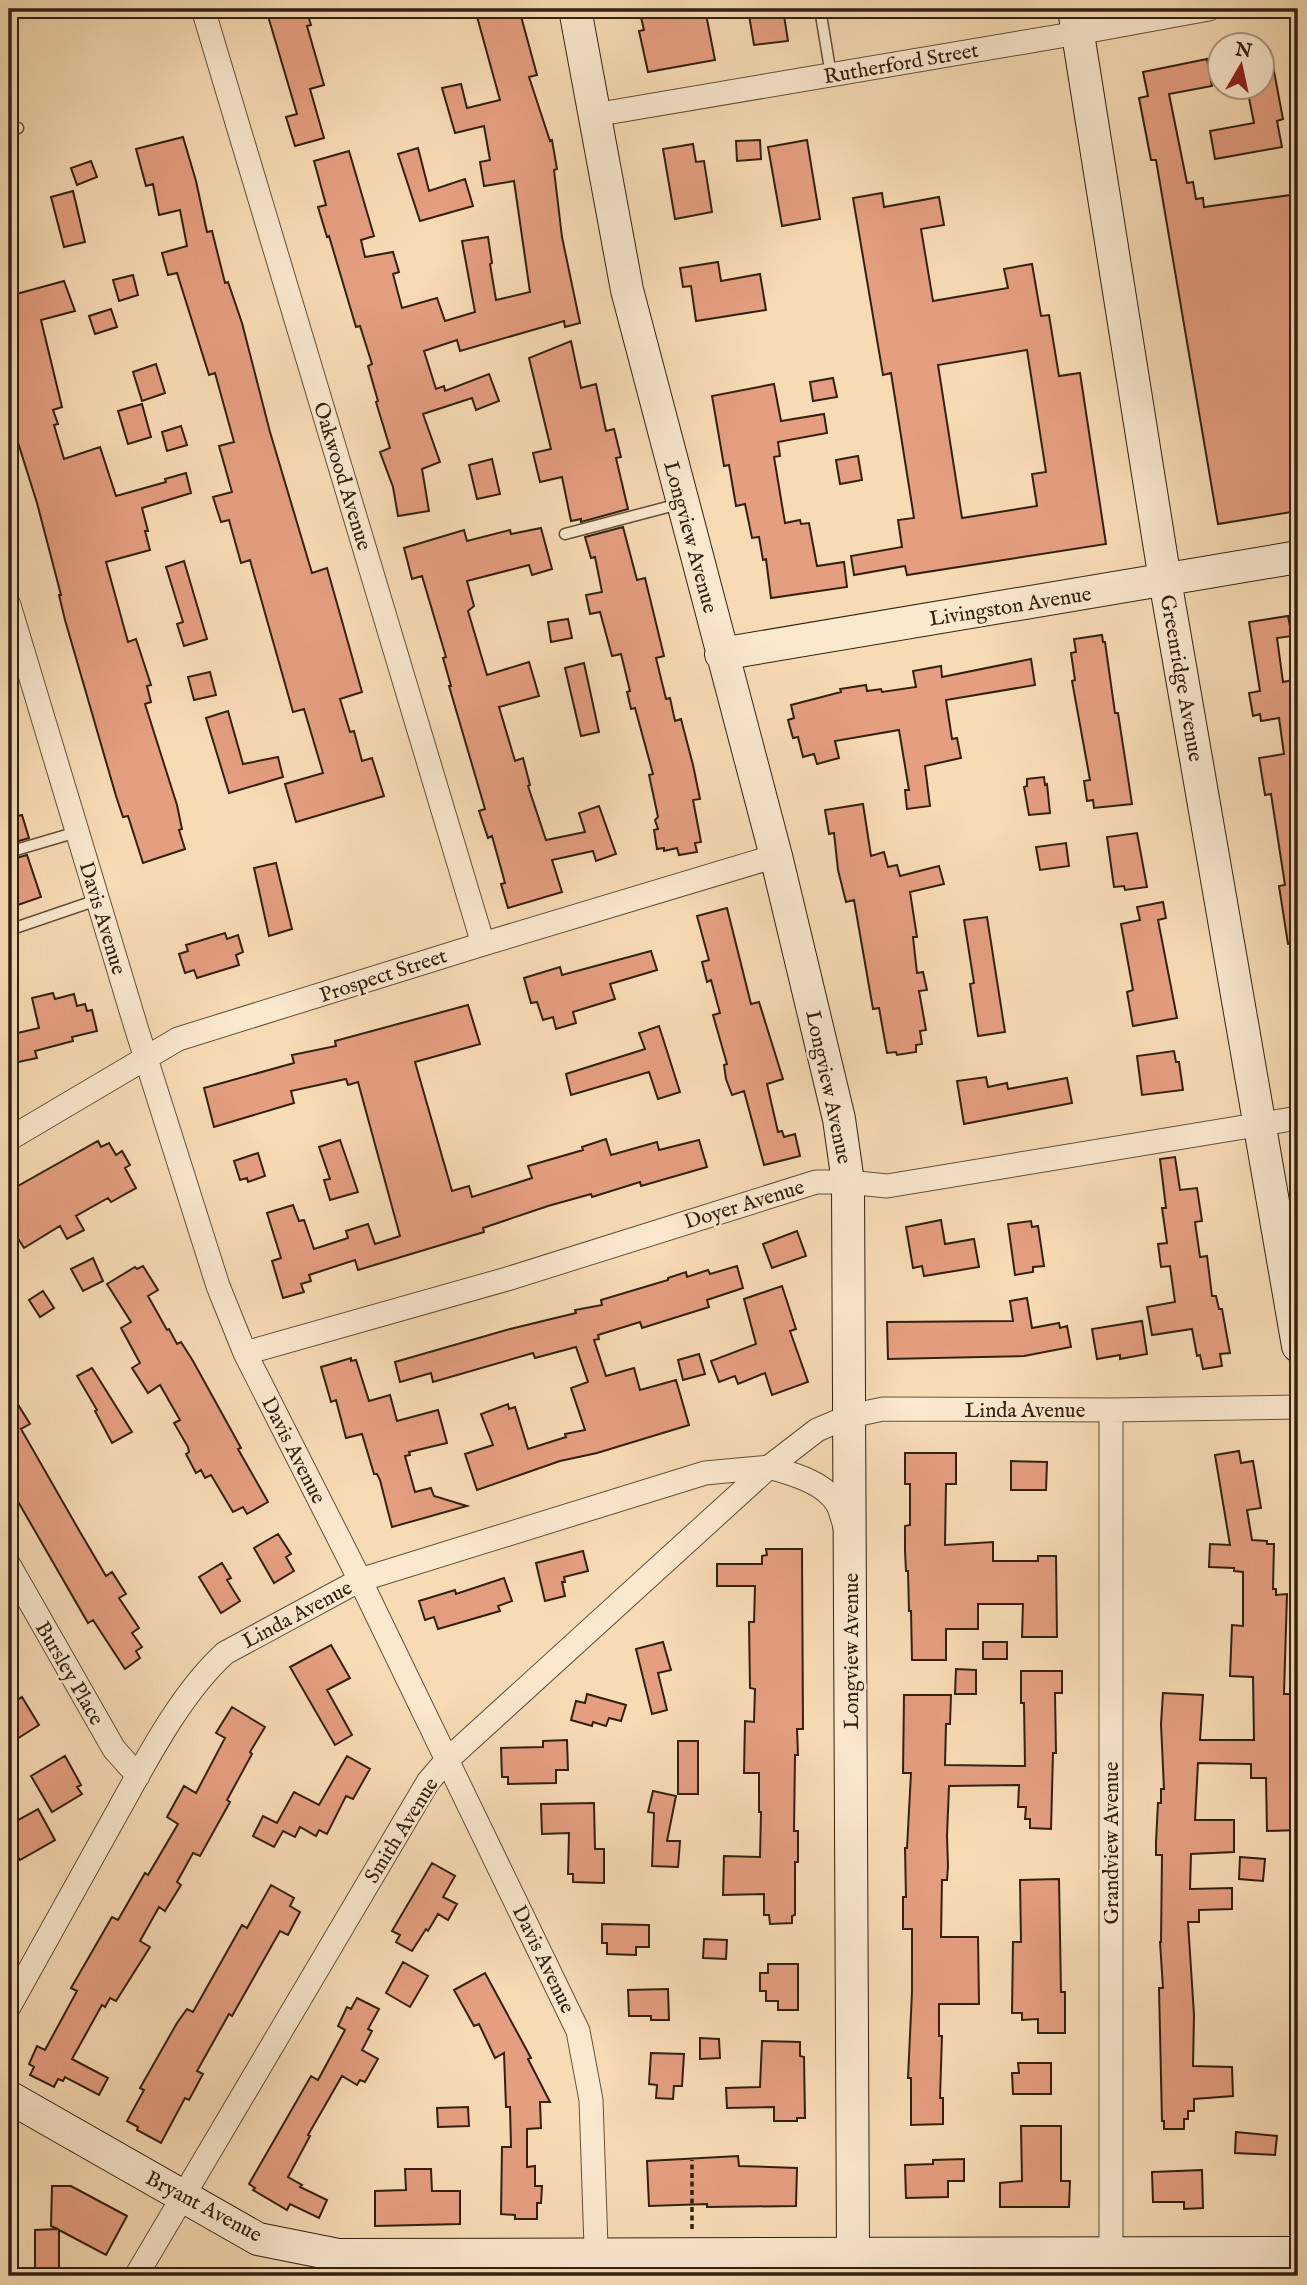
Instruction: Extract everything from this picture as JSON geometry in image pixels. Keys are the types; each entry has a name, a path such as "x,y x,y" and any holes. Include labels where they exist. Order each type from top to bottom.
{"street":[{"name":"Oakwood Avenue","path":"203,9 483,944"},
{"name":"Longview Avenue","path":"575,9 627,290 776,856 839,1119 848,1182 852,2264"},
{"name":"Rutherford Street","path":"594,115 831,75 1076,21 1209,9"},
{"name":"Greenridge Avenue","path":"1076,21 1165,580 1298,1346"},
{"name":"Livingston Avenue","path":"721,654 1298,557"},
{"name":"Davis Avenue","path":"9,605 97,900 214,1273 245,1353 360,1580 578,2031 591,2100 597,2265"},
{"name":"Prospect Street","path":"9,1139 178,1039 776,856"},
{"name":"Doyer Avenue","path":"245,1353 507,1279 816,1182 887,1186 1298,1118"},
{"name":"Linda Avenue","path":"769,1467 817,1430 850,1416 883,1409 1298,1407"},
{"name":"Grandview Avenue","path":"1111,1410 1111,2265"},
{"name":"Linda Avenue","path":"9,2007 138,1776 192,1690 225,1653 360,1580 705,1474 769,1467 802,1478 830,1495 838,1505 851,1543"},
{"name":"Smith Avenue","path":"136,2276 428,1782 446,1762 769,1467"},
{"name":"Bursley Place","path":"9,1565 114,1749 138,1776"},
{"name":"Bryant Avenue","path":"9,2097 258,2239 338,2266 597,2265 692,2254 852,2264 1111,2265 1298,2253"}],"lane":[{"path":"820,9 831,75"},
{"path":"565,534 682,503"},
{"path":"9,852 77,832"},
{"path":"9,930 97,900"}],"path":[{"path":"692,2160 692,2254"}],"building":[{"path":"306,9 311,25 307,26 324,85 310,89 324,138 295,146 286,117 297,114 268,16"},
{"path":"484,9 519,9 537,75 529,77 550,141 552,140 562,237 580,323 565,327 564,321 460,351 457,340 424,351 436,389 444,386 445,391 489,374 499,401 476,410 472,398 423,414 440,462 422,469 429,511 398,516 393,487 380,452 390,448 368,366 372,364 360,326 356,327 318,207 326,205 314,161 349,151 374,236 361,240 365,257 393,252 399,272 393,274 402,308 437,298 445,321 475,312 462,241 488,237 496,300 530,292 514,181 484,186 480,162 490,160 484,126 455,133 442,88 461,84 467,108 500,100 476,13"},
{"path":"639,9 705,9 715,60 648,72 639,31 644,30"},
{"path":"748,9 783,9 788,41 754,45"},
{"path":"1206,59 1206,87 1169,94 1187,183 1193,182 1196,199 1203,198 1204,207 1298,194 1298,511 1218,524 1156,160 1151,160 1139,98 1148,96 1143,72"},
{"path":"1276,82 1283,119 1277,121 1282,147 1215,159 1210,131 1254,123 1250,102 1276,102"},
{"path":"183,137 207,232 212,231 225,283 228,282 242,323 270,432 312,573 327,568 362,692 340,699 350,732 354,731 362,761 372,758 384,796 296,822 285,784 323,773 304,709 293,712 250,560 241,563 229,520 221,522 213,497 232,492 219,446 234,442 215,373 209,375 177,273 168,275 162,253 187,246 180,210 159,215 153,184 146,186 136,149"},
{"path":"760,140 761,159 737,161 736,141"},
{"path":"807,140 820,219 782,226 768,147"},
{"path":"693,144 696,162 704,161 712,212 675,219 663,149"},
{"path":"418,148 429,191 465,179 473,206 420,221 398,154"},
{"path":"91,161 97,177 77,185 71,168"},
{"path":"73,191 85,242 64,247 51,197"},
{"path":"882,193 884,207 939,197 944,225 921,229 933,301 1008,288 1004,269 1032,264 1041,316 1049,315 1059,376 1080,373 1106,544 907,575 905,566 854,575 851,556 902,547 898,520 914,518 891,373 883,375 853,198","holes":["1027,350 1046,472 1032,474 1037,506 962,518 938,365"]},
{"path":"718,262 721,281 760,274 766,310 696,321 691,286 683,287 680,268"},
{"path":"133,275 138,295 119,301 113,280"},
{"path":"64,281 75,311 41,320 62,407 53,410 58,424 54,425 64,459 100,447 116,496 166,482 165,479 186,473 191,493 142,508 150,550 106,562 128,642 136,639 151,685 147,686 151,702 145,704 177,805 182,829 179,830 185,849 143,863 128,816 123,817 116,796 65,620 37,503 9,414 9,296"},
{"path":"111,309 117,327 95,334 89,316"},
{"path":"571,341 581,388 596,384 606,431 614,429 621,457 616,458 628,509 581,522 581,519 571,521 562,477 540,482 533,453 551,449 529,358"},
{"path":"156,364 165,393 142,401 133,372"},
{"path":"833,378 837,397 813,401 810,382"},
{"path":"774,384 781,421 824,414 827,433 778,442 780,456 774,457 785,523 800,520 801,524 809,523 817,566 844,562 847,587 771,598 766,559 763,560 759,537 752,538 745,504 736,506 729,465 724,466 712,396"},
{"path":"142,404 151,437 128,444 118,411"},
{"path":"181,426 187,445 167,451 162,432"},
{"path":"858,456 862,480 840,484 836,460"},
{"path":"492,459 500,494 477,499 469,465"},
{"path":"623,527 637,580 645,578 664,656 656,658 666,699 670,698 675,721 681,719 693,765 700,799 693,800 701,842 695,843 697,852 679,855 677,848 664,851 664,848 657,849 654,830 658,829 655,820 658,817 649,775 653,774 635,708 631,709 627,692 630,691 621,654 612,656 600,612 590,614 586,595 602,592 595,557 591,558 585,537"},
{"path":"541,528 552,569 532,575 529,565 467,581 474,606 468,611 487,675 529,662 539,696 499,707 515,761 523,758 530,785 528,786 546,840 585,832 579,813 599,806 616,854 596,861 593,851 552,860 562,892 508,908 501,884 505,883 492,836 488,838 479,811 485,809 449,686 443,658 446,657 422,576 412,579 404,548 464,530 467,541 510,530 511,534"},
{"path":"184,561 207,639 184,646 177,624 183,622 166,567"},
{"path":"1288,616 1292,636 1277,638 1283,682 1298,679 1298,943 1288,944 1279,886 1285,885 1271,794 1265,795 1259,758 1284,754 1279,718 1261,721 1260,714 1253,716 1249,693 1260,691 1249,622"},
{"path":"568,619 572,638 551,642 548,622"},
{"path":"1102,635 1115,713 1118,713 1132,804 1094,808 1093,800 1087,801 1084,781 1090,780 1072,681 1075,680 1071,653 1076,652 1074,639"},
{"path":"1031,659 1035,685 946,700 952,739 957,738 961,758 925,766 930,806 907,809 905,790 909,790 899,730 835,741 839,758 817,764 814,754 803,757 798,737 793,738 788,720 794,718 791,705 841,692 840,689 866,685 867,691 881,689 882,692 916,687 913,671 941,666 942,677"},
{"path":"584,663 599,732 581,736 565,668"},
{"path":"210,672 216,695 194,700 188,677"},
{"path":"228,711 243,764 278,757 283,777 229,793 206,718"},
{"path":"1044,777 1050,813 1029,815 1024,787 1027,786 1027,779"},
{"path":"863,804 871,856 884,852 888,867 897,865 900,876 939,866 944,884 910,892 917,937 913,937 917,973 923,972 927,990 919,991 926,1030 920,1031 922,1044 916,1045 916,1052 897,1055 896,1052 887,1053 879,1008 873,1009 854,900 846,902 838,870 834,833 829,834 825,810"},
{"path":"9,812 13,817 22,815 29,838 9,844"},
{"path":"1137,833 1147,887 1125,890 1124,886 1114,887 1107,837"},
{"path":"1066,843 1069,866 1040,870 1036,847"},
{"path":"27,855 41,897 9,908 9,860"},
{"path":"276,863 292,929 269,936 254,868"},
{"path":"1163,902 1166,918 1158,920 1177,1018 1133,1026 1127,992 1133,990 1121,924 1140,920 1137,907"},
{"path":"727,908 751,1004 759,1002 783,1079 767,1084 778,1132 782,1131 784,1137 795,1134 800,1156 764,1165 744,1091 732,1095 726,1079 724,1065 727,1064 713,1015 720,1013 711,980 707,982 702,962 709,960 697,916"},
{"path":"987,917 1005,1032 978,1036 970,984 974,983 964,920"},
{"path":"225,933 227,939 238,935 243,952 236,955 239,965 197,978 194,970 185,973 179,954 188,951 186,945"},
{"path":"651,951 657,970 610,984 615,999 573,1012 576,1023 556,1029 553,1017 543,1020 537,1002 531,1003 524,978 560,967 562,975"},
{"path":"53,993 55,999 74,994 77,1006 85,1004 87,1011 92,1010 97,1031 72,1037 73,1041 35,1051 37,1058 9,1064 9,1035 39,1028 32,998"},
{"path":"468,1005 480,1044 415,1062 452,1191 469,1186 472,1197 532,1178 528,1166 583,1150 582,1147 606,1139 611,1155 657,1142 659,1150 699,1140 707,1167 641,1186 640,1182 592,1197 591,1194 548,1206 483,1228 484,1232 358,1270 355,1260 309,1275 311,1281 301,1284 304,1292 283,1298 272,1261 281,1258 267,1213 293,1205 299,1221 304,1220 314,1249 348,1238 346,1231 368,1224 375,1244 400,1236 358,1082 348,1085 346,1079 291,1091 294,1103 214,1127 204,1088 294,1063 292,1055 336,1046 335,1041"},
{"path":"659,1026 680,1092 658,1099 649,1072 571,1095 566,1074 645,1049 639,1033"},
{"path":"1174,1051 1176,1062 1179,1062 1183,1090 1142,1095 1137,1056"},
{"path":"986,1077 988,1087 1007,1083 1008,1089 1067,1078 1072,1103 964,1124 957,1081"},
{"path":"340,1140 358,1192 330,1200 324,1180 330,1179 319,1147"},
{"path":"98,1141 101,1147 109,1143 116,1155 122,1151 130,1165 125,1168 136,1188 111,1202 108,1198 76,1216 84,1230 67,1239 60,1226 24,1248 19,1240 9,1246 9,1191"},
{"path":"258,1153 265,1176 248,1182 247,1178 240,1180 234,1161"},
{"path":"1175,1157 1180,1190 1197,1188 1202,1221 1195,1222 1200,1257 1207,1256 1212,1296 1216,1296 1219,1309 1222,1309 1230,1353 1220,1354 1222,1366 1203,1369 1200,1355 1197,1356 1192,1329 1152,1335 1147,1307 1175,1302 1170,1266 1161,1267 1158,1244 1167,1243 1160,1159"},
{"path":"941,1220 945,1244 974,1239 979,1267 924,1276 922,1266 913,1268 906,1227"},
{"path":"1031,1221 1032,1227 1038,1226 1044,1266 1033,1267 1033,1272 1015,1275 1008,1224"},
{"path":"797,1231 806,1256 772,1268 763,1244"},
{"path":"93,1258 103,1281 83,1291 71,1269"},
{"path":"143,1266 158,1290 148,1296 167,1330 169,1329 177,1344 181,1342 193,1361 268,1502 247,1514 243,1507 233,1512 211,1475 205,1478 201,1470 196,1473 186,1454 189,1452 188,1447 174,1423 180,1420 160,1385 148,1393 132,1368 140,1363 121,1328 131,1322 107,1284 135,1267 137,1269"},
{"path":"737,1266 743,1288 707,1300 709,1307 642,1328 640,1322 598,1335 599,1339 594,1340 606,1376 634,1368 640,1390 676,1380 689,1425 597,1453 560,1461 477,1490 465,1454 493,1445 481,1414 508,1404 509,1409 515,1407 528,1449 566,1437 565,1434 585,1430 571,1388 588,1382 576,1347 535,1358 533,1353 433,1382 431,1373 400,1382 395,1362 576,1313 575,1310 602,1305 601,1300 686,1272 687,1277 708,1270 710,1274"},
{"path":"782,1286 796,1329 790,1331 808,1382 772,1395 765,1373 738,1384 735,1376 719,1382 711,1361 756,1344 744,1299"},
{"path":"43,1291 54,1308 40,1317 29,1300"},
{"path":"1027,1298 1032,1328 1059,1323 1060,1328 1067,1326 1071,1347 1024,1356 888,1359 887,1322 1013,1321 1010,1301"},
{"path":"1142,1321 1147,1354 1120,1359 1120,1355 1097,1359 1092,1329"},
{"path":"699,1354 705,1374 683,1380 678,1360"},
{"path":"351,1358 351,1361 356,1360 369,1401 390,1395 397,1421 438,1410 447,1443 409,1452 410,1455 405,1456 415,1492 431,1488 434,1496 467,1506 392,1527 380,1480 377,1474 374,1474 362,1434 346,1438 336,1400 331,1402 321,1367"},
{"path":"92,1368 132,1432 112,1443 77,1376"},
{"path":"9,1390 30,1424 21,1429 80,1532 106,1576 112,1572 126,1594 119,1598 139,1628 132,1633 142,1647 136,1651 140,1658 125,1669 93,1620 88,1623 9,1486"},
{"path":"1239,1451 1241,1463 1253,1461 1261,1508 1247,1510 1252,1540 1274,1544 1273,1589 1276,1589 1276,1595 1287,1594 1284,1694 1291,1694 1292,1739 1298,1739 1298,1830 1267,1831 1266,1778 1251,1778 1251,1764 1198,1763 1195,1820 1234,1820 1234,1852 1191,1854 1190,1889 1232,1888 1232,1909 1199,1910 1199,1922 1188,1922 1194,2015 1193,2066 1232,2067 1233,2096 1194,2099 1194,2111 1188,2111 1188,2119 1184,2119 1184,2129 1164,2129 1159,1988 1163,1988 1160,1942 1162,1855 1156,1855 1158,1803 1161,1803 1161,1789 1164,1789 1161,1724 1163,1693 1203,1695 1200,1740 1254,1740 1253,1677 1230,1676 1232,1625 1243,1626 1243,1572 1234,1571 1234,1568 1209,1567 1210,1544 1230,1545 1215,1455"},
{"path":"905,1453 956,1453 956,1484 946,1484 945,1545 993,1542 993,1561 1038,1561 1038,1556 1056,1556 1057,1637 1022,1637 1023,1604 978,1604 978,1629 946,1629 946,1660 912,1660 911,1611 905,1551 905,1526 910,1525 910,1484 905,1484"},
{"path":"1011,1461 1047,1462 1046,1490 1011,1490"},
{"path":"278,1534 291,1554 286,1557 294,1571 274,1583 254,1548"},
{"path":"766,1549 802,1549 803,1729 797,1729 798,1755 795,1755 794,1831 798,1831 798,1862 795,1862 795,1915 792,1916 792,1923 770,1924 769,1915 764,1915 764,1894 723,1895 724,1856 760,1857 761,1812 759,1773 744,1773 745,1721 754,1722 755,1689 750,1688 749,1622 754,1622 755,1586 717,1586 717,1564 762,1564 762,1556 767,1555"},
{"path":"583,1551 588,1571 564,1577 565,1582 562,1582 565,1596 545,1601 536,1563"},
{"path":"222,1563 231,1578 227,1580 240,1601 221,1613 199,1577"},
{"path":"504,1578 512,1601 498,1606 500,1611 438,1629 434,1617 425,1620 419,1601 455,1590 456,1594"},
{"path":"663,1642 671,1670 658,1673 667,1710 652,1714 636,1649"},
{"path":"983,1642 1007,1642 1007,1659 983,1659"},
{"path":"331,1645 350,1678 327,1690 352,1735 335,1745 290,1667"},
{"path":"956,1669 976,1670 976,1694 955,1694"},
{"path":"1021,1671 1062,1671 1062,1693 1055,1693 1056,1753 1053,1753 1051,1829 1030,1828 1030,1819 1025,1819 1026,1807 1018,1807 1019,1785 949,1786 948,1866 947,1880 942,1880 941,1937 978,1937 979,2004 939,2004 939,2036 942,2036 940,2098 943,2098 943,2124 911,2125 911,2078 908,2078 912,1929 903,1929 903,1897 906,1897 905,1848 911,1773 903,1773 904,1695 951,1695 950,1724 946,1724 945,1765 1025,1766"},
{"path":"587,1694 626,1705 621,1721 609,1718 606,1726 593,1722 592,1726 571,1720 576,1701 585,1703"},
{"path":"22,1697 39,1725 9,1744 9,1705"},
{"path":"232,1707 265,1727 227,1800 230,1802 200,1856 193,1853 177,1882 181,1885 165,1911 159,1907 140,1941 150,1947 116,2001 110,1998 105,2007 102,2005 72,2059 108,2078 99,2095 65,2077 63,2081 58,2079 54,2087 30,2075 34,2067 29,2064 37,2046 45,2050 77,1991 71,1988 112,1917 118,1920 178,1824 167,1817 184,1786 196,1793 225,1738 216,1733"},
{"path":"567,1740 568,1770 556,1770 556,1783 508,1784 508,1777 502,1777 501,1748 543,1747 543,1741"},
{"path":"678,1741 698,1741 698,1794 678,1794"},
{"path":"65,1756 81,1785 77,1787 82,1794 52,1812 31,1776"},
{"path":"347,1756 370,1769 353,1799 346,1796 327,1834 319,1830 316,1836 300,1827 295,1837 283,1831 274,1847 253,1836 263,1816 277,1823 294,1792 319,1805"},
{"path":"653,1791 676,1796 667,1841 680,1841 678,1867 652,1866 654,1813 648,1812"},
{"path":"594,1803 595,1849 604,1849 604,1883 573,1882 573,1874 568,1874 569,1833 542,1834 541,1804"},
{"path":"38,1809 55,1840 20,1860 9,1845 9,1825"},
{"path":"1240,1857 1265,1859 1263,1881 1239,1879"},
{"path":"432,1863 455,1876 443,1897 457,1904 448,1920 438,1914 412,1951 396,1942 400,1935 392,1931"},
{"path":"1059,1879 1061,1992 1065,1992 1065,2033 1038,2033 1038,2019 1022,2020 1022,2013 1012,2013 1013,1942 1021,1942 1020,1880"},
{"path":"271,1885 294,1898 290,1906 300,1912 288,1935 280,1931 232,2016 229,2014 197,2071 203,2074 189,2100 185,2098 161,2143 137,2130 138,2127 127,2121 144,2090 140,2088 177,2023 187,2009 193,2012 242,1925 247,1928"},
{"path":"602,1924 649,1925 649,1947 636,1947 636,1955 607,1954 607,1943 602,1943"},
{"path":"704,1939 727,1940 726,1959 703,1958"},
{"path":"403,1962 428,1976 410,2007 386,1993"},
{"path":"768,1964 798,1964 798,2010 778,2010 778,2001 766,2001 766,1991 760,1991 760,1973 768,1973"},
{"path":"485,1973 531,2058 528,2059 550,2102 540,2102 541,2128 527,2129 527,2167 535,2166 535,2186 542,2186 541,2203 537,2203 537,2219 515,2219 515,2215 501,2214 502,2147 511,2147 504,2053 495,2058 479,2024 474,2026 454,1990"},
{"path":"668,1989 669,2020 651,2020 651,2016 629,2016 628,1990"},
{"path":"357,1998 379,2009 368,2029 372,2031 362,2050 378,2059 365,2082 360,2080 357,2085 342,2076 308,2135 310,2136 288,2177 302,2185 300,2187 327,2200 319,2218 290,2204 287,2210 253,2190 255,2188 249,2184 311,2076 318,2080 345,2030 338,2026 347,2007 351,2009"},
{"path":"700,2038 719,2039 720,2058 700,2059"},
{"path":"762,2041 800,2042 800,2056 804,2057 805,2118 797,2118 797,2121 774,2121 774,2107 727,2108 726,2088 760,2087"},
{"path":"651,2053 684,2054 682,2086 674,2086 673,2099 656,2098 657,2085 649,2084"},
{"path":"1018,2063 1051,2063 1051,2094 1013,2094 1012,2073 1019,2073"},
{"path":"468,2107 469,2126 438,2127 437,2108"},
{"path":"1021,2126 1061,2126 1061,2181 1070,2181 1069,2207 1000,2207 1000,2183 1022,2181"},
{"path":"1236,2132 1277,2136 1275,2155 1235,2153"},
{"path":"738,2156 739,2166 797,2168 796,2206 649,2206 647,2161"},
{"path":"964,2159 964,2181 948,2181 948,2197 906,2198 905,2165 933,2164 933,2160"},
{"path":"405,2169 431,2169 432,2191 460,2191 460,2224 375,2226 375,2191 406,2190"},
{"path":"1202,2170 1203,2208 1184,2209 1184,2202 1153,2202 1152,2172"},
{"path":"52,2186 71,2186 127,2216 106,2255 59,2230 59,2268 35,2268 35,2230 58,2229 51,2226"}]}
